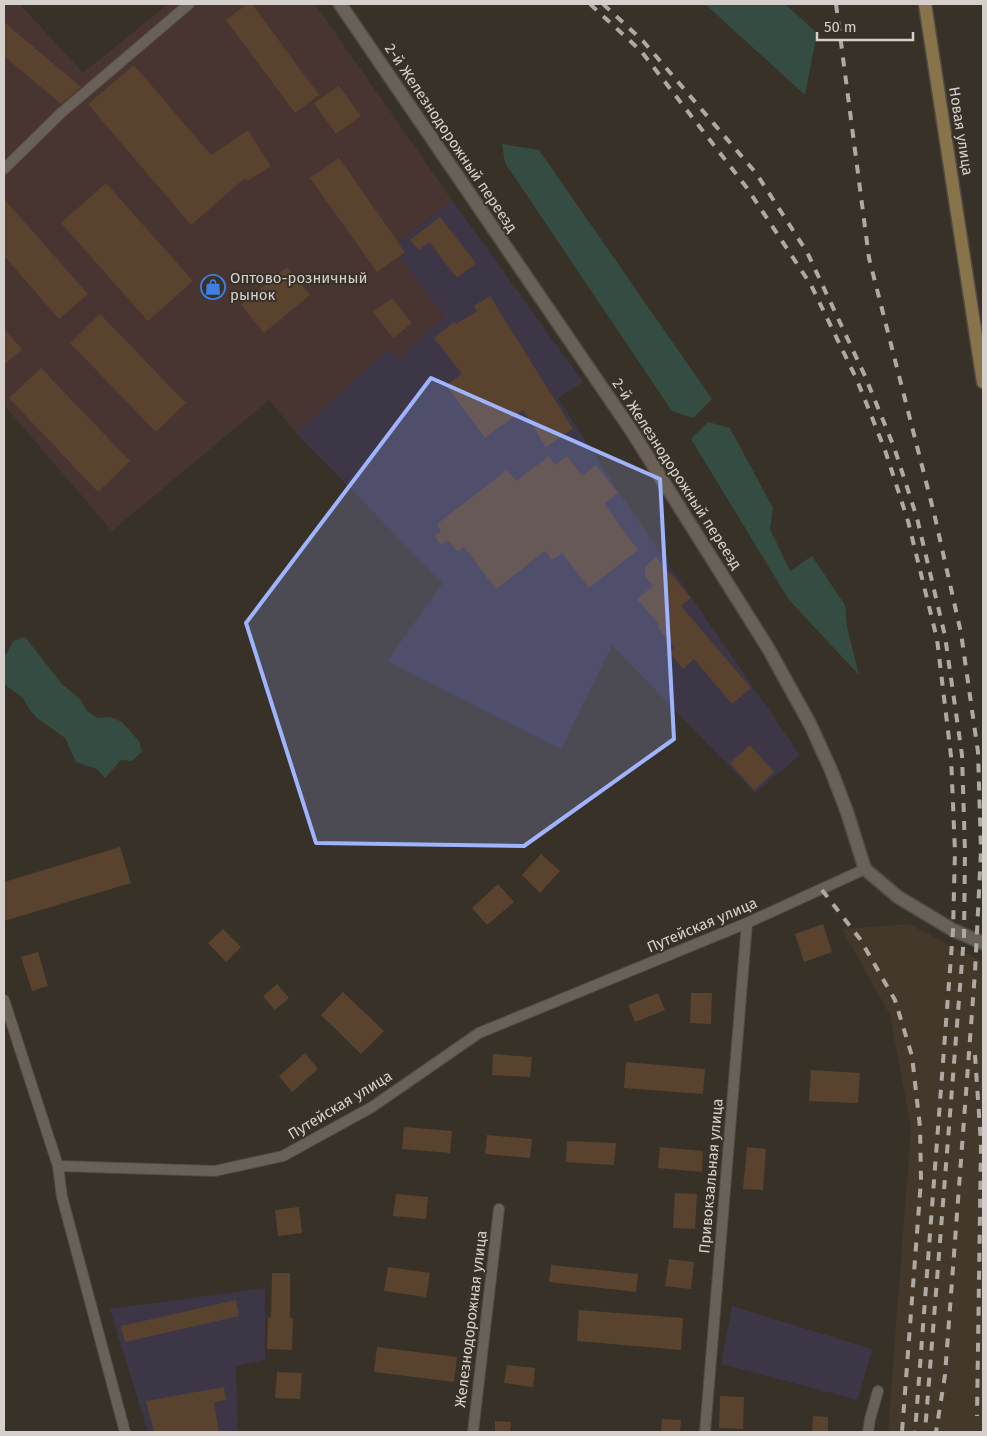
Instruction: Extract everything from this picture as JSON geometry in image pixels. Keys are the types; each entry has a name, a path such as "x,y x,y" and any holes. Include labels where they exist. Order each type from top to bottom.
{"main road":[{"name":"Новая улица","path":"925,4 983,382"}],"street":[{"path":"4,169 61,114 189,4"},
{"name":"2-й Железнодорожный переезд","path":"340,4 631,430 768,648 810,724 831,770 865,869"},
{"path":"865,869 898,897 953,930 983,944"},
{"name":"Путейская улица","path":"58,1166 215,1171 283,1156 372,1107 479,1032 747,922 865,869"},
{"name":"Привокзальная улица","path":"705,1432 747,922"},
{"path":"4,1000 58,1166 62,1197 125,1432"},
{"name":"Железнодорожная улица","path":"473,1432 499,1208"},
{"path":"868,1432 878,1391"}],"highlighted area":[{"path":"431,378 660,479 674,739 524,846 316,843 246,623"}],"shaded area":[{"name":"Оптово-розничный рынок","path":"4,4 20,4 83,73 168,4 315,4 452,200 398,243 406,253 401,258 444,316 398,359 389,349 296,433 269,400 112,531 4,405"},
{"path":"452,200 583,382 558,398 616,488 800,755 755,793 612,645 561,749 387,661 443,583 296,433 389,349 398,359 444,316 400,257 406,253 398,243"},
{"path":"909,924 983,962 983,1432 888,1432 911,1128 890,1015 842,929"},
{"path":"265,1288 265,1360 236,1366 238,1432 148,1432 110,1309"},
{"path":"732,1306 872,1349 858,1400 721,1364"}],"green space":[{"path":"705,4 785,4 817,33 805,95"},
{"path":"502,144 539,150 712,399 693,418 672,411 505,163"},
{"path":"708,422 730,428 773,508 770,529 790,571 812,556 845,605 847,627 859,675 789,600 691,439"},
{"path":"25,637 62,684 81,700 87,711 98,718 111,717 122,722 139,741 142,752 132,761 121,760 105,778 97,769 76,762 65,738 37,718 23,698 4,684 4,655 13,641"}],"building":[{"path":"247,4 252,4 319,95 295,113 226,20"},
{"path":"4,22 81,87 61,104 4,56"},
{"path":"134,65 211,155 248,130 271,166 247,181 245,178 191,225 88,104"},
{"path":"339,86 361,116 336,134 314,103"},
{"path":"339,158 405,252 377,272 310,178"},
{"path":"106,183 193,281 148,321 61,223"},
{"path":"4,199 88,294 59,319 4,256"},
{"path":"440,217 476,263 457,278 429,242 419,250 410,240"},
{"path":"287,267 310,295 264,333 241,305"},
{"path":"490,296 573,429 546,447 523,410 485,438 446,385 462,374 434,338 454,322 456,324 477,311 474,306"},
{"path":"392,298 412,323 393,338 373,312"},
{"path":"100,314 186,403 156,432 70,343"},
{"path":"4,329 22,349 4,365"},
{"path":"41,368 130,461 98,492 9,398"},
{"path":"549,456 555,465 567,456 582,476 596,465 618,493 604,504 638,550 589,588 562,553 552,560 545,551 496,589 464,547 458,552 448,540 441,545 434,536 441,531 437,524 507,470 516,481"},
{"path":"656,557 691,598 681,606 751,688 732,704 694,659 683,669 669,652 674,648 658,628 660,626 637,599 653,586 645,576 645,567"},
{"path":"750,745 774,772 754,790 730,763"},
{"path":"120,847 131,883 4,921 4,882"},
{"path":"541,854 560,871 540,893 522,875"},
{"path":"498,884 514,902 487,925 472,908"},
{"path":"823,924 832,952 804,962 795,934"},
{"path":"223,929 241,947 226,962 208,943"},
{"path":"38,952 48,986 32,991 21,957"},
{"path":"277,984 289,998 275,1010 263,996"},
{"path":"343,992 384,1031 361,1054 321,1015"},
{"path":"658,993 665,1010 635,1022 628,1005"},
{"path":"691,993 712,993 711,1024 690,1023"},
{"path":"305,1053 318,1069 292,1092 279,1076"},
{"path":"493,1054 532,1057 530,1077 492,1075"},
{"path":"626,1062 705,1069 703,1094 624,1088"},
{"path":"811,1070 860,1073 858,1103 809,1101"},
{"path":"404,1127 452,1131 450,1153 402,1149"},
{"path":"487,1135 532,1139 530,1158 485,1154"},
{"path":"567,1141 616,1143 614,1165 566,1162"},
{"path":"660,1147 703,1151 702,1172 658,1168"},
{"path":"747,1147 766,1149 763,1190 743,1189"},
{"path":"675,1193 697,1194 695,1229 673,1228"},
{"path":"396,1194 428,1197 426,1219 393,1216"},
{"path":"299,1207 302,1233 278,1236 275,1210"},
{"path":"669,1259 694,1262 691,1289 665,1286"},
{"path":"551,1265 638,1274 636,1292 549,1282"},
{"path":"388,1267 430,1273 426,1297 384,1291"},
{"path":"272,1273 290,1273 290,1318 293,1318 292,1350 267,1349 268,1317 271,1318"},
{"path":"236,1300 239,1316 125,1342 121,1326"},
{"path":"579,1310 683,1318 681,1350 577,1341"},
{"path":"377,1347 457,1357 454,1382 374,1372"},
{"path":"507,1365 535,1368 533,1387 504,1383"},
{"path":"277,1372 302,1373 300,1399 275,1398"},
{"path":"224,1387 226,1400 214,1402 219,1432 154,1432 146,1401"},
{"path":"720,1396 744,1397 743,1429 719,1428"},
{"path":"813,1416 828,1417 828,1432 812,1432"},
{"path":"662,1419 681,1420 680,1432 661,1432"},
{"path":"495,1421 511,1422 510,1432 495,1432"}],"railway":[{"path":"590,4 641,51 747,188 811,285 857,380 885,450 908,521 937,639 951,756 955,852 953,930 915,1432"},
{"path":"603,4 643,41 756,173 807,252 865,376 894,447 917,518 945,636 962,755 965,852 964,936 925,1432"},
{"path":"836,4 869,258 934,513 961,633 978,752 981,851 975,972 945,1375 936,1432"},
{"path":"822,890 860,939 895,1000 912,1056 920,1127 921,1180 902,1432"},
{"path":"975,1055 981,1144 977,1416"}],"place":[{"name":"Оптово-розничный рынок","path":"213,287"}]}
